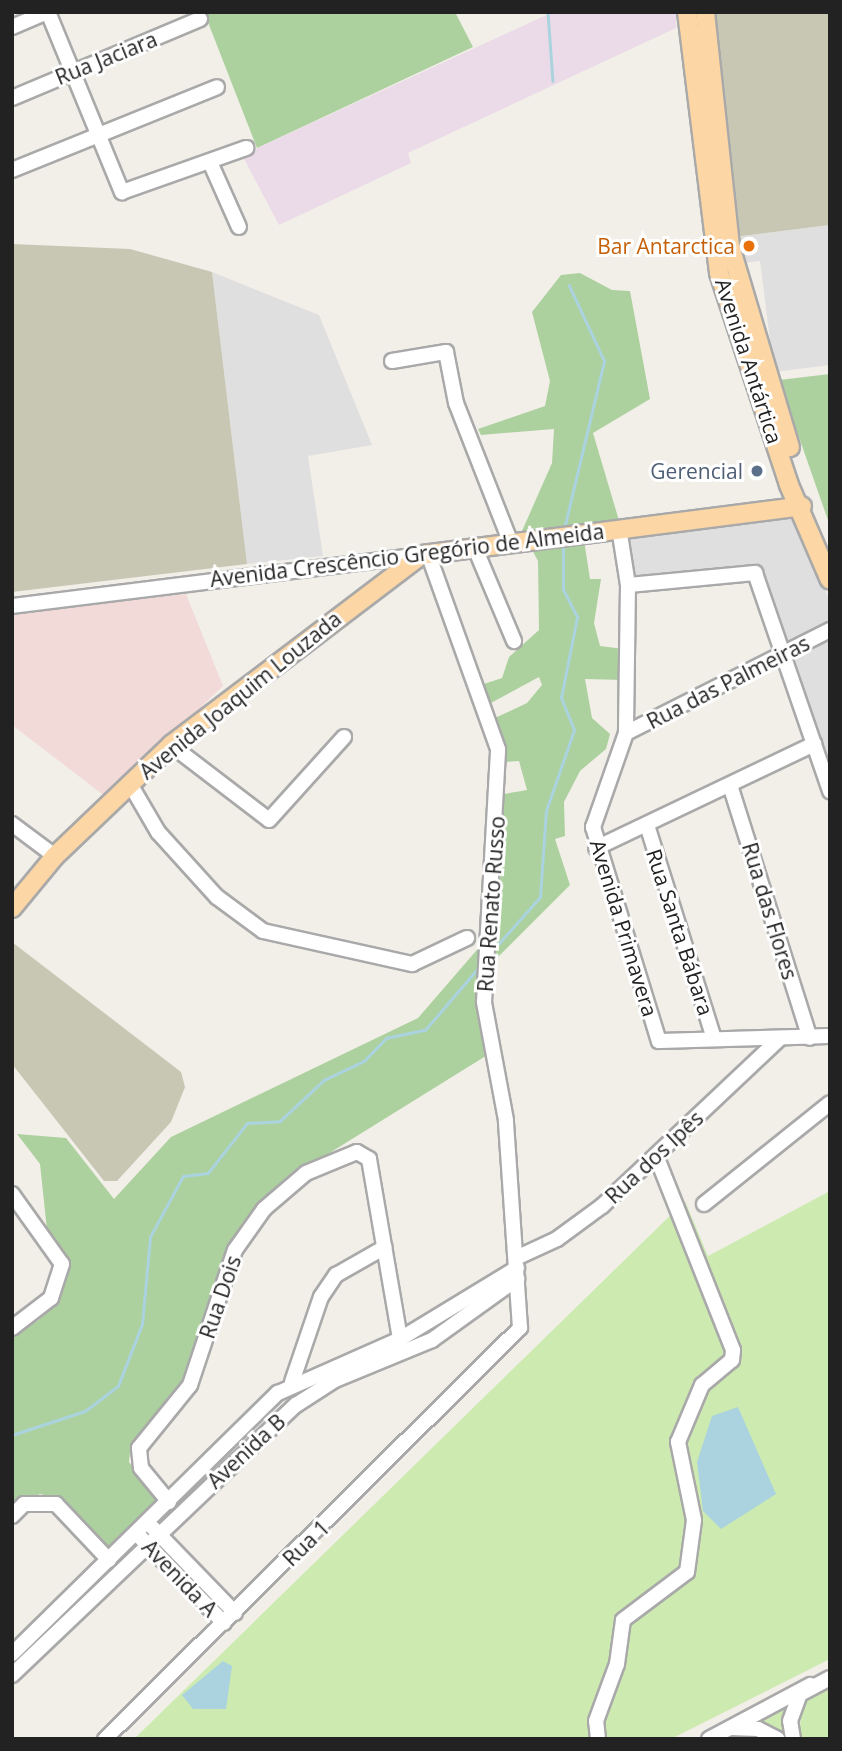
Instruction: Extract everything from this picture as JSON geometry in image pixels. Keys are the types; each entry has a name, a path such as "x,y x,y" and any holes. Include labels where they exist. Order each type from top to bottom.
{"main road":[{"name":"Avenida Antártica","path":"687,12 709,223 728,302 789,485 801,502 830,580"},
{"name":"Avenida Antártica","path":"705,12 721,195 737,272 800,481 801,502"},
{"path":"709,223 737,272"},
{"name":"Avenida Crescêncio Gregório de Almeida","path":"424,554 801,502"},
{"name":"Avenida Joaquim Louzada","path":"12,908 55,856 171,745 424,554"}],"street":[{"path":"12,27 47,12 122,192 246,148"},
{"name":"Rua Jaciara","path":"12,98 200,19"},
{"path":"12,170 217,87"},
{"path":"210,162 239,227"},
{"path":"392,362 446,352 456,403 511,543"},
{"name":"Avenida Primavera","path":"619,528 628,585 626,733 597,808 596,848 659,1041 714,1039"},
{"path":"475,548 514,641"},
{"name":"Avenida Crescêncio Gregório de Almeida","path":"12,606 424,554"},
{"name":"Rua Renato Russo","path":"424,554 498,749 484,1002 506,1120 520,1310"},
{"path":"628,585 755,573 830,791"},
{"name":"Rua das Palmeiras","path":"626,733 830,630"},
{"path":"171,745 269,820 344,737"},
{"path":"596,848 814,744"},
{"path":"130,784 158,832 217,897 263,931 412,964 467,938"},
{"name":"Rua das Flores","path":"730,785 810,1038"},
{"path":"12,824 55,856"},
{"name":"Rua Santa Bábara","path":"647,825 714,1039"},
{"path":"714,1039 810,1038 830,1035"},
{"name":"Rua dos Ipês","path":"516,1268 563,1235 656,1156 780,1038"},
{"path":"704,1204 830,1103"},
{"name":"Rua Dois","path":"169,1502 141,1468 139,1448 190,1385 222,1281 264,1209 306,1173 365,1154 400,1339"},
{"path":"598,1739 596,1721 617,1664 623,1620 687,1572 694,1520 678,1442 702,1385 732,1360 733,1350 656,1156"},
{"path":"12,1328 51,1298 61,1279 62,1264 15,1201"},
{"path":"292,1382 336,1275 384,1247"},
{"name":"Avenida B","path":"12,1654 109,1560 147,1533 296,1405 335,1380 432,1340 495,1296 516,1268"},
{"name":"Avenida B","path":"12,1675 147,1533 169,1502 292,1382 400,1339 516,1268"},
{"path":"495,1296 520,1310"},
{"name":"Rua 1","path":"105,1739 506,1347 520,1328 520,1310"},
{"path":"304,1348 326,1367"},
{"path":"12,1516 24,1504 56,1504 109,1560"},
{"name":"Avenida A","path":"147,1533 229,1618"},
{"path":"709,1739 829,1677"},
{"path":"793,1739 792,1707 810,1685"},
{"path":"727,1729 758,1729 778,1739"}],"shaded area":[{"path":"553,12 676,12 676,28 408,153 411,163 279,225 242,155"},
{"path":"711,12 830,12 830,225 735,237"},
{"path":"830,225 830,365 774,372 760,261 742,263 735,237"},
{"path":"12,244 130,249 212,272 247,564 12,592"},
{"path":"212,272 319,315 372,445 308,456 323,556 247,564"},
{"path":"796,513 830,602 830,625 790,646 762,566 632,579 623,534"},
{"path":"186,594 223,686 106,797 12,725 12,614"},
{"path":"830,638 830,765 794,656"},
{"path":"12,942 181,1072 185,1087 171,1122 117,1181 104,1181 12,1064"}],"green space":[{"path":"204,12 455,12 473,47 257,148"},
{"path":"580,273 612,290 630,291 650,399 593,433 623,534 584,540 590,579 601,579 594,623 600,646 624,649 624,680 585,679 592,718 610,734 606,749 580,771 564,802 565,836 555,839 570,885 493,962 504,794 527,790 519,761 503,762 495,718 527,703 542,685 539,677 489,704 484,684 502,678 509,657 539,630 538,561 522,531 552,463 554,429 481,435 478,429 545,406 550,381 532,312 561,275"},
{"path":"830,374 830,526 779,380"},
{"path":"482,944 489,1054 286,1180 253,1215 186,1381 130,1452 129,1462 158,1502 110,1548 59,1499 40,1494 12,1509 12,1336 39,1320 59,1295 63,1254 47,1230 40,1164 17,1134 66,1138 114,1199 171,1137 418,1018"},
{"path":"830,1191 830,1659 671,1739 134,1739 685,1201 708,1256"},
{"path":"830,1684 830,1739 799,1739 802,1702"},
{"path":"792,1697 787,1739 740,1724"}],"water":[{"path":"738,1407 776,1494 721,1529 703,1511 697,1462 712,1416"},
{"path":"223,1661 232,1666 226,1709 193,1709 182,1695"}],"waterway":[{"path":"548,12 553,81"},
{"path":"564,529 604,361 569,286"},
{"path":"493,950 540,897 546,811 574,730 561,698 577,617 563,590 563,542"},
{"path":"12,1435 85,1411 118,1386 142,1324 150,1237 183,1176 208,1173 247,1123 280,1121 324,1080 364,1061 386,1038 425,1030 480,966"}],"place":[{"name":"Bar Antarctica","path":"749,246"},
{"name":"Gerencial","path":"757,471"}]}
